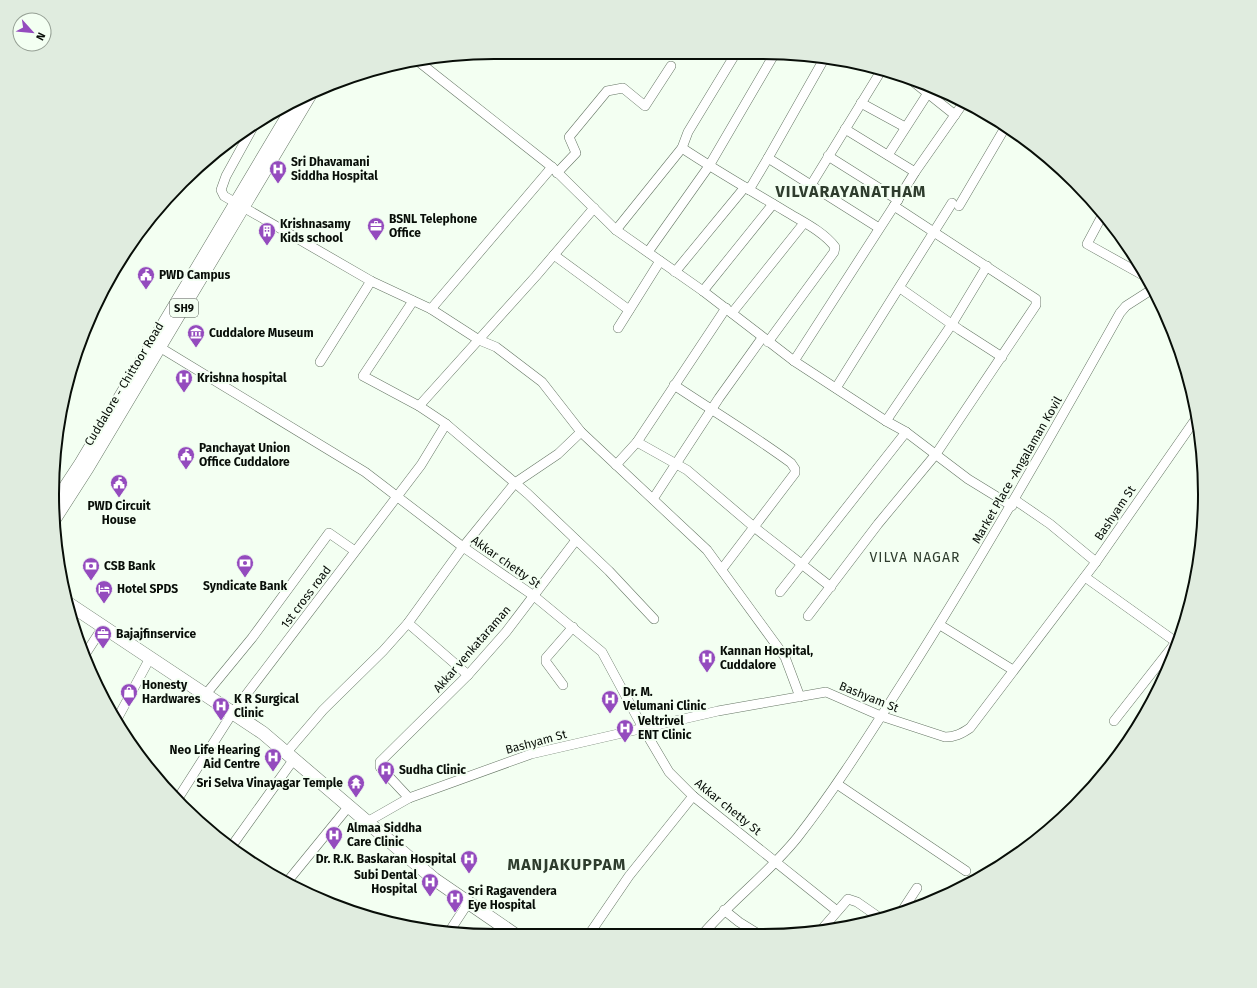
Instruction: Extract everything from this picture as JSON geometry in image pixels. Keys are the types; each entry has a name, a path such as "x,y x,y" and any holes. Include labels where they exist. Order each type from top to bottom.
{"highway":[{"path":"74,607 234,712 291,755 434,880 507,929"}],"main road":[{"name":"Cuddalore - Chittoor Road","path":"59,495 156,345 240,206 307,102"},
{"name":"Cuddalore - Chittoor Road","path":"240,206 291,109"},
{"name":"Cuddalore - Chittoor Road","path":"60,514 69,501 156,345"}],"street":[{"path":"616,230 682,148 688,132 732,59"},
{"path":"648,252 708,166 771,59"},
{"path":"675,272 747,188 768,158 822,63"},
{"path":"424,65 554,170 616,230 703,291 794,361 886,421 906,432 981,488 1014,503 1050,524 1096,562"},
{"path":"431,309 554,170 576,153 569,137 607,91 623,88 645,106 671,66"},
{"path":"811,185 879,75"},
{"path":"924,90 955,115"},
{"path":"888,155 928,93"},
{"path":"861,103 905,127"},
{"path":"794,361 878,228 961,107"},
{"path":"845,129 915,172"},
{"path":"836,388 935,232 1003,131"},
{"path":"249,134 226,176 221,190 224,196 371,281 431,309 479,340 496,347 542,382 581,432 707,550 785,657 800,697"},
{"path":"653,499 711,410 834,252 835,247 831,242 804,223 708,166 682,148"},
{"path":"808,616 878,524 936,454 1036,305 1036,299 935,232 828,156"},
{"path":"768,158 878,228"},
{"path":"703,291 773,204"},
{"path":"419,406 479,340 594,208"},
{"path":"1100,219 1087,244 1141,279"},
{"path":"616,465 637,442 674,385 729,311 804,223"},
{"path":"554,255 629,310"},
{"path":"618,328 660,261"},
{"path":"886,421 952,324 987,266"},
{"path":"320,362 371,281"},
{"path":"900,288 1002,357"},
{"name":"Market Place -Angalaman Kovil","path":"707,929 724,910 744,894 796,839 837,784 940,625 1014,503 1120,313 1146,289"},
{"path":"413,301 363,376 419,406 446,424 515,483 620,581 654,619"},
{"name":"Akkar chetty St","path":"156,345 365,472 464,547 534,596 602,652 643,728 669,772 693,796 837,911"},
{"path":"674,385 711,410 756,437 795,469 795,473 722,569"},
{"name":"1st cross road","path":"179,795 234,712 421,465 446,424"},
{"name":"Bashyam St","path":"367,822 409,798 531,754 718,711 826,692 881,716 944,737 954,737 970,728 1096,562 1192,424"},
{"path":"234,843 291,755 323,710 383,651 408,623 464,547 515,483 558,454 581,432"},
{"path":"780,592 906,432"},
{"path":"637,442 687,470 754,527 832,586"},
{"path":"206,694 252,638 329,533 355,551"},
{"name":"Akkar venkataraman","path":"409,798 380,767 380,762 468,675 534,596 576,540"},
{"path":"1085,576 1173,638"},
{"path":"408,623 468,675"},
{"path":"940,625 1014,670"},
{"path":"88,650 104,627"},
{"path":"564,685 546,662 546,658 573,628"},
{"path":"1114,721 1168,653"},
{"path":"119,715 150,658"},
{"path":"837,784 966,871"},
{"path":"593,929 629,876 693,796"},
{"path":"290,878 349,806"},
{"path":"906,905 917,888"},
{"path":"826,924 844,902 852,899 875,914"},
{"path":"453,927 468,903"},
{"path":"724,910 750,929"}],"place":[{"name":"Sri Dhavamani Siddha Hospital","path":"278,184"},
{"name":"BSNL Telephone Office","path":"376,241"},
{"name":"Krishnasamy Kids school","path":"267,246"},
{"name":"PWD Campus","path":"146,290"},
{"name":"Cuddalore Museum","path":"196,348"},
{"name":"Krishna hospital","path":"184,393"},
{"name":"Panchayat Union Office Cuddalore","path":"186,470"},
{"name":"PWD Circuit House","path":"119,498"},
{"name":"Syndicate Bank","path":"245,578"},
{"name":"CSB Bank","path":"91,581"},
{"name":"Hotel SPDS","path":"104,604"},
{"name":"Bajajfinservice","path":"103,649"},
{"name":"Kannan Hospital, Cuddalore","path":"707,673"},
{"name":"Honesty Hardwares","path":"129,707"},
{"name":"Dr. M. Velumani Clinic","path":"610,714"},
{"name":"K R Surgical Clinic","path":"221,721"},
{"name":"Veltrivel ENT Clinic","path":"625,743"},
{"name":"Neo Life Hearing Aid Centre","path":"273,772"},
{"name":"Sudha Clinic","path":"386,785"},
{"name":"Sri Selva Vinayagar Temple","path":"356,798"},
{"name":"Almaa Siddha Care Clinic","path":"334,850"},
{"name":"Dr. R.K. Baskaran Hospital","path":"469,874"},
{"name":"Subi Dental Hospital","path":"430,897"},
{"name":"Sri Ragavendera Eye Hospital","path":"455,913"}],"district":[{"name":"VILVARAYANATHAM","path":"851,191"},
{"name":"VILVA NAGAR","path":"915,557"},
{"name":"MANJAKUPPAM","path":"567,864"}]}
